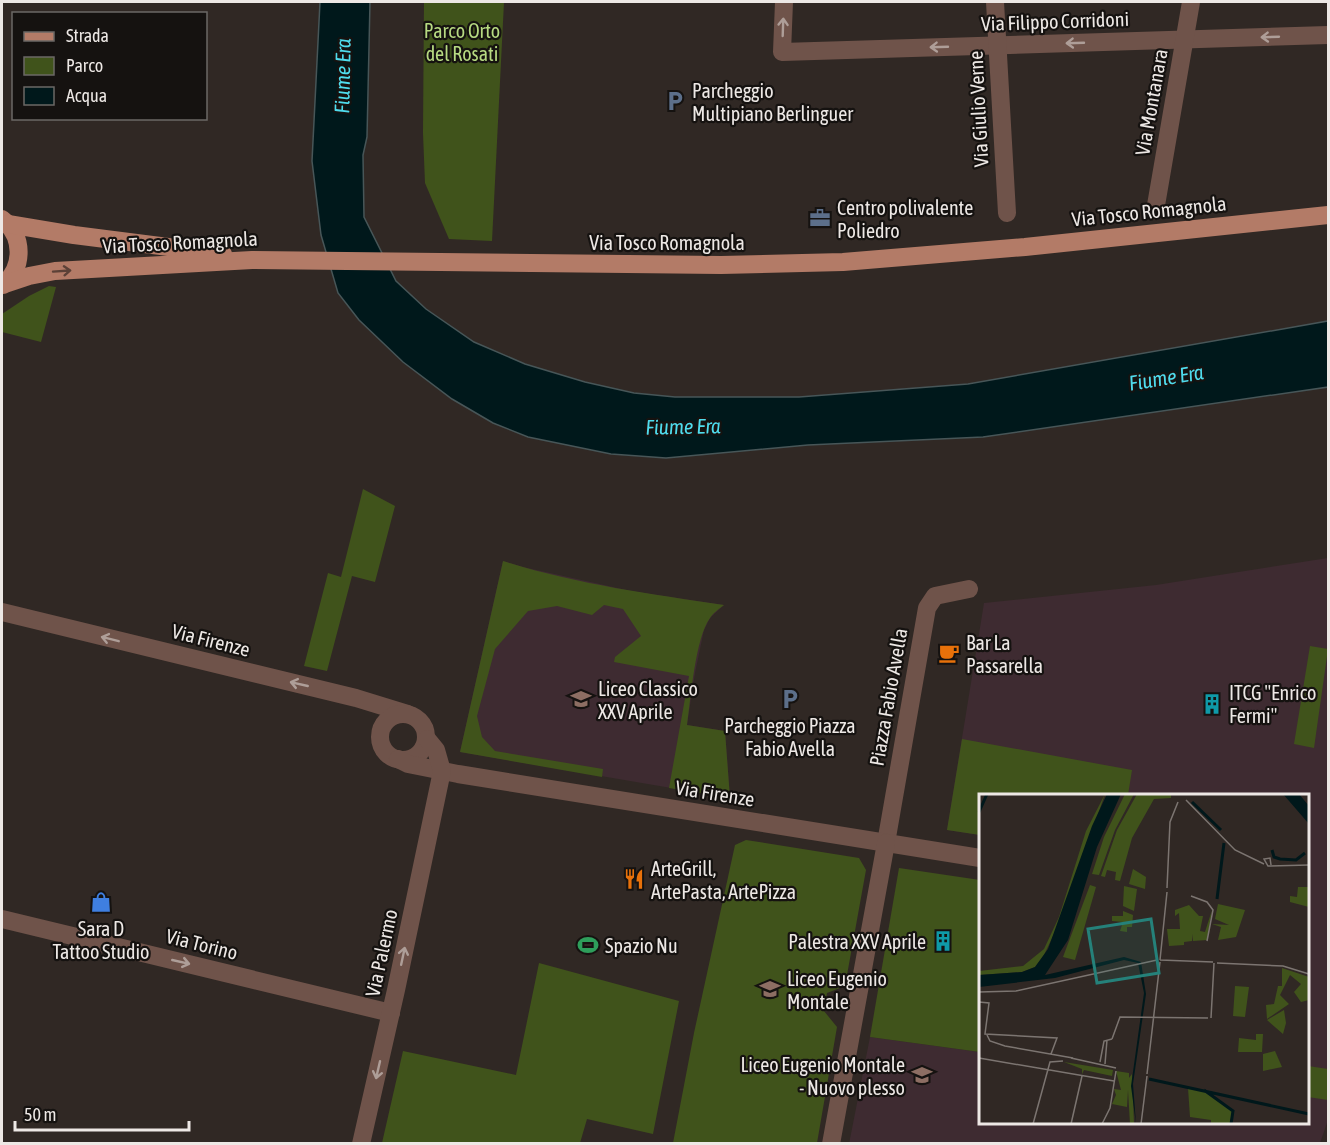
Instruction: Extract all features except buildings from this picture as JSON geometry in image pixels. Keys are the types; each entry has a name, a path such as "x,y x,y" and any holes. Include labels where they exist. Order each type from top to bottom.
{"main road":[{"name":"Via Tosco Romagnola","path":"3,285 29,276 55,271 252,260 722,265 843,262 1013,248 1329,215"},
{"name":"Via Tosco Romagnola","path":"5,221 74,235 197,250 252,260"},
{"path":"3,285 12,276 18,259 17,241 5,221"}],"street":[{"name":"Via Filippo Corridoni","path":"784,2 782,52 1329,35"},
{"name":"Via Giulio Verne","path":"995,2 1007,213"},
{"name":"Via Montanara","path":"1155,211 1191,2"},
{"name":"Piazza Fabio Avella","path":"831,1143 927,608 934,596 969,589"},
{"name":"Via Firenze","path":"2,612 356,698 408,714"},
{"path":"427,739 420,753 406,760 398,759 386,752 382,746 381,732 384,725 394,716 408,714 420,721 427,739 436,750 442,771"},
{"name":"Via Firenze","path":"398,759 442,771 979,858"},
{"name":"Via Palermo","path":"361,1143 442,771"},
{"name":"Via Torino","path":"2,919 391,1013"}],"shaded area":[{"path":"1328,558 1328,1120 1320,1143 849,1144 870,1037 979,1052 979,1124 1309,1124 1309,794 979,794 979,835 947,830 984,603 1156,585"},
{"name":"Liceo Classico XXV Aprile","path":"503,561 631,591 724,605 710,618 704,630 687,725 725,731 730,798 460,752"}],"green space":[{"name":"Parco Orto del Rosati","path":"424,2 504,2 492,241 449,239 425,183"},
{"path":"49,286 56,287 41,342 2,332 2,314"},
{"path":"363,489 395,506 375,582 352,576 327,671 304,666 328,573 341,577"},
{"path":"503,561 585,582 724,605 710,618 701,640 694,669 687,725 725,731 730,798 669,788 689,676 614,662 615,657 641,636 623,609 604,605 592,615 557,606 528,611 495,649 477,716 482,737 495,751 603,769 602,777 460,752"},
{"path":"1310,646 1328,649 1314,748 1294,744"},
{"path":"962,739 1132,770 1128,794 979,794 979,835 947,830"},
{"name":"Liceo Eugenio Montale","path":"746,840 859,858 866,870 845,986 827,993 824,1011 837,1027 817,1143 673,1143 694,1033 735,845"},
{"path":"899,868 979,880 979,1052 870,1037"},
{"path":"539,963 679,1001 653,1134 587,1119 580,1143 382,1143 403,1051 516,1075"},
{"path":"1309,1066 1328,1069 1328,1100 1309,1097"}],"water":[{"name":"Fiume Era","path":"320,2 370,2 367,137 363,155 364,217 396,281 426,309 474,342 525,364 585,382 634,393 675,397 799,397 968,384 1328,321 1328,387 983,437 808,445 666,458 611,454 528,437 493,423 452,399 403,362 359,320 338,293 321,235 312,161"}],"place":[{"name":"Parcheggio Multipiano Berlinguer","path":"675,101"},
{"name":"Centro polivalente Poliedro","path":"820,218"},
{"name":"Bar La Passarella","path":"949,653"},
{"name":"Liceo Classico XXV Aprile","path":"581,699"},
{"name":"Parcheggio Piazza Fabio Avella","path":"790,699"},
{"name":"ITCG \"Enrico Fermi\"","path":"1212,704"},
{"name":"ArteGrill, ArtePasta, ArtePizza","path":"634,879"},
{"name":"Sara D Tattoo Studio","path":"101,902"},
{"name":"Palestra XXV Aprile","path":"943,941"},
{"name":"Spazio Nu","path":"588,945"},
{"name":"Liceo Eugenio Montale","path":"770,989"},
{"name":"Liceo Eugenio Montale - Nuovo plesso","path":"922,1075"}]}
